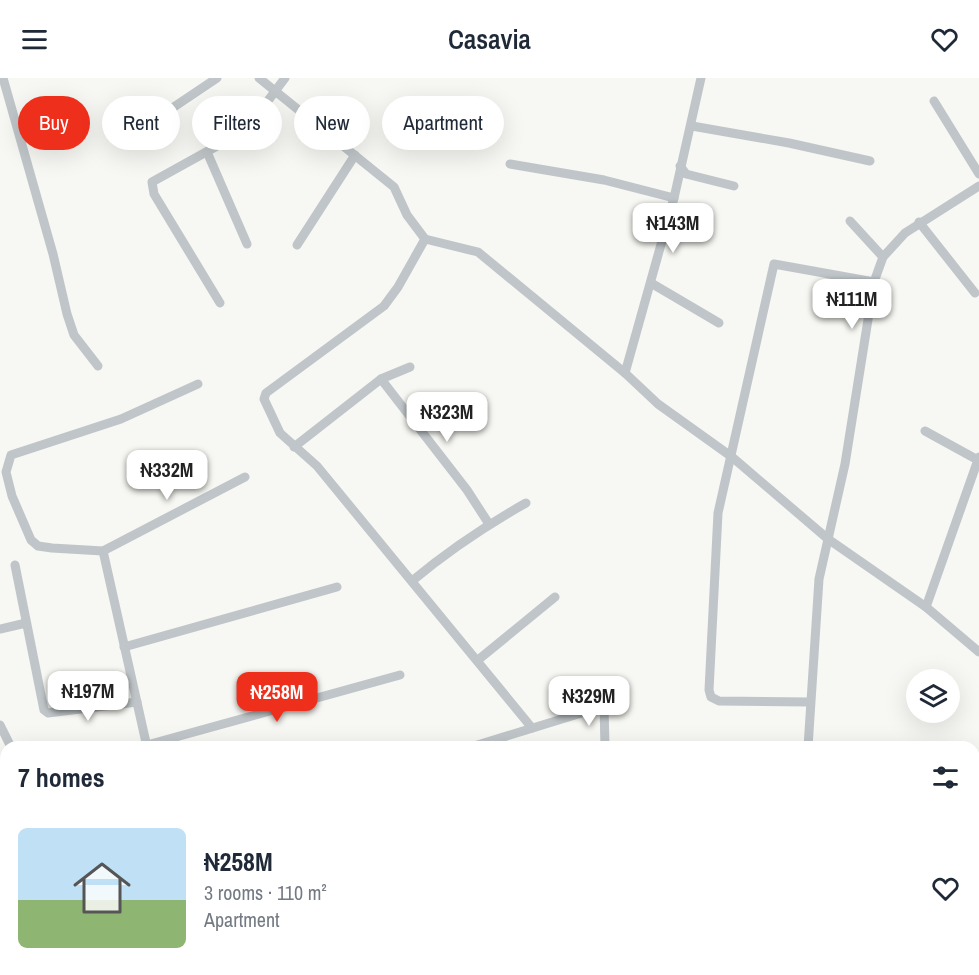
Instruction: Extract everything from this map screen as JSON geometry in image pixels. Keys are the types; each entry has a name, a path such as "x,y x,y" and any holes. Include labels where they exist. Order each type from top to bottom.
{"street":[{"path":"3,78 53,254 67,314 74,334 98,366"},
{"path":"180,103 217,78"},
{"path":"259,78 394,188 407,215 425,239 478,252 625,373 658,404 732,457 828,539 926,607 979,652"},
{"path":"220,303 151,188 152,182 226,141 264,106 285,78"},
{"path":"625,373 674,198 701,78"},
{"path":"934,101 979,174"},
{"path":"692,126 789,143 870,162"},
{"path":"207,152 247,244"},
{"path":"297,244 355,155"},
{"path":"510,164 604,180 674,198"},
{"path":"680,165 686,174 734,186"},
{"path":"808,741 819,579 845,464 874,282 883,257 919,222 979,186"},
{"path":"850,221 883,257"},
{"path":"919,222 975,293"},
{"path":"425,239 398,287 384,306 266,393 265,405 280,433 317,466 532,728"},
{"path":"810,702 719,700 711,697 708,690 718,513 774,264 874,282"},
{"path":"651,283 719,323"},
{"path":"294,447 381,379 410,366"},
{"path":"381,379 467,490 489,524"},
{"path":"198,384 121,419 11,455 6,472 10,488 35,545 103,551 245,477"},
{"path":"925,430 978,458 926,607"},
{"path":"412,581 441,557 489,524 526,503"},
{"path":"103,551 146,741"},
{"path":"15,565 44,710 48,713 137,702"},
{"path":"124,647 337,587"},
{"path":"478,660 555,597"},
{"path":"0,629 26,623"},
{"path":"165,741 400,675"},
{"path":"490,741 604,706 605,741"},
{"path":"0,725 8,741"}]}
